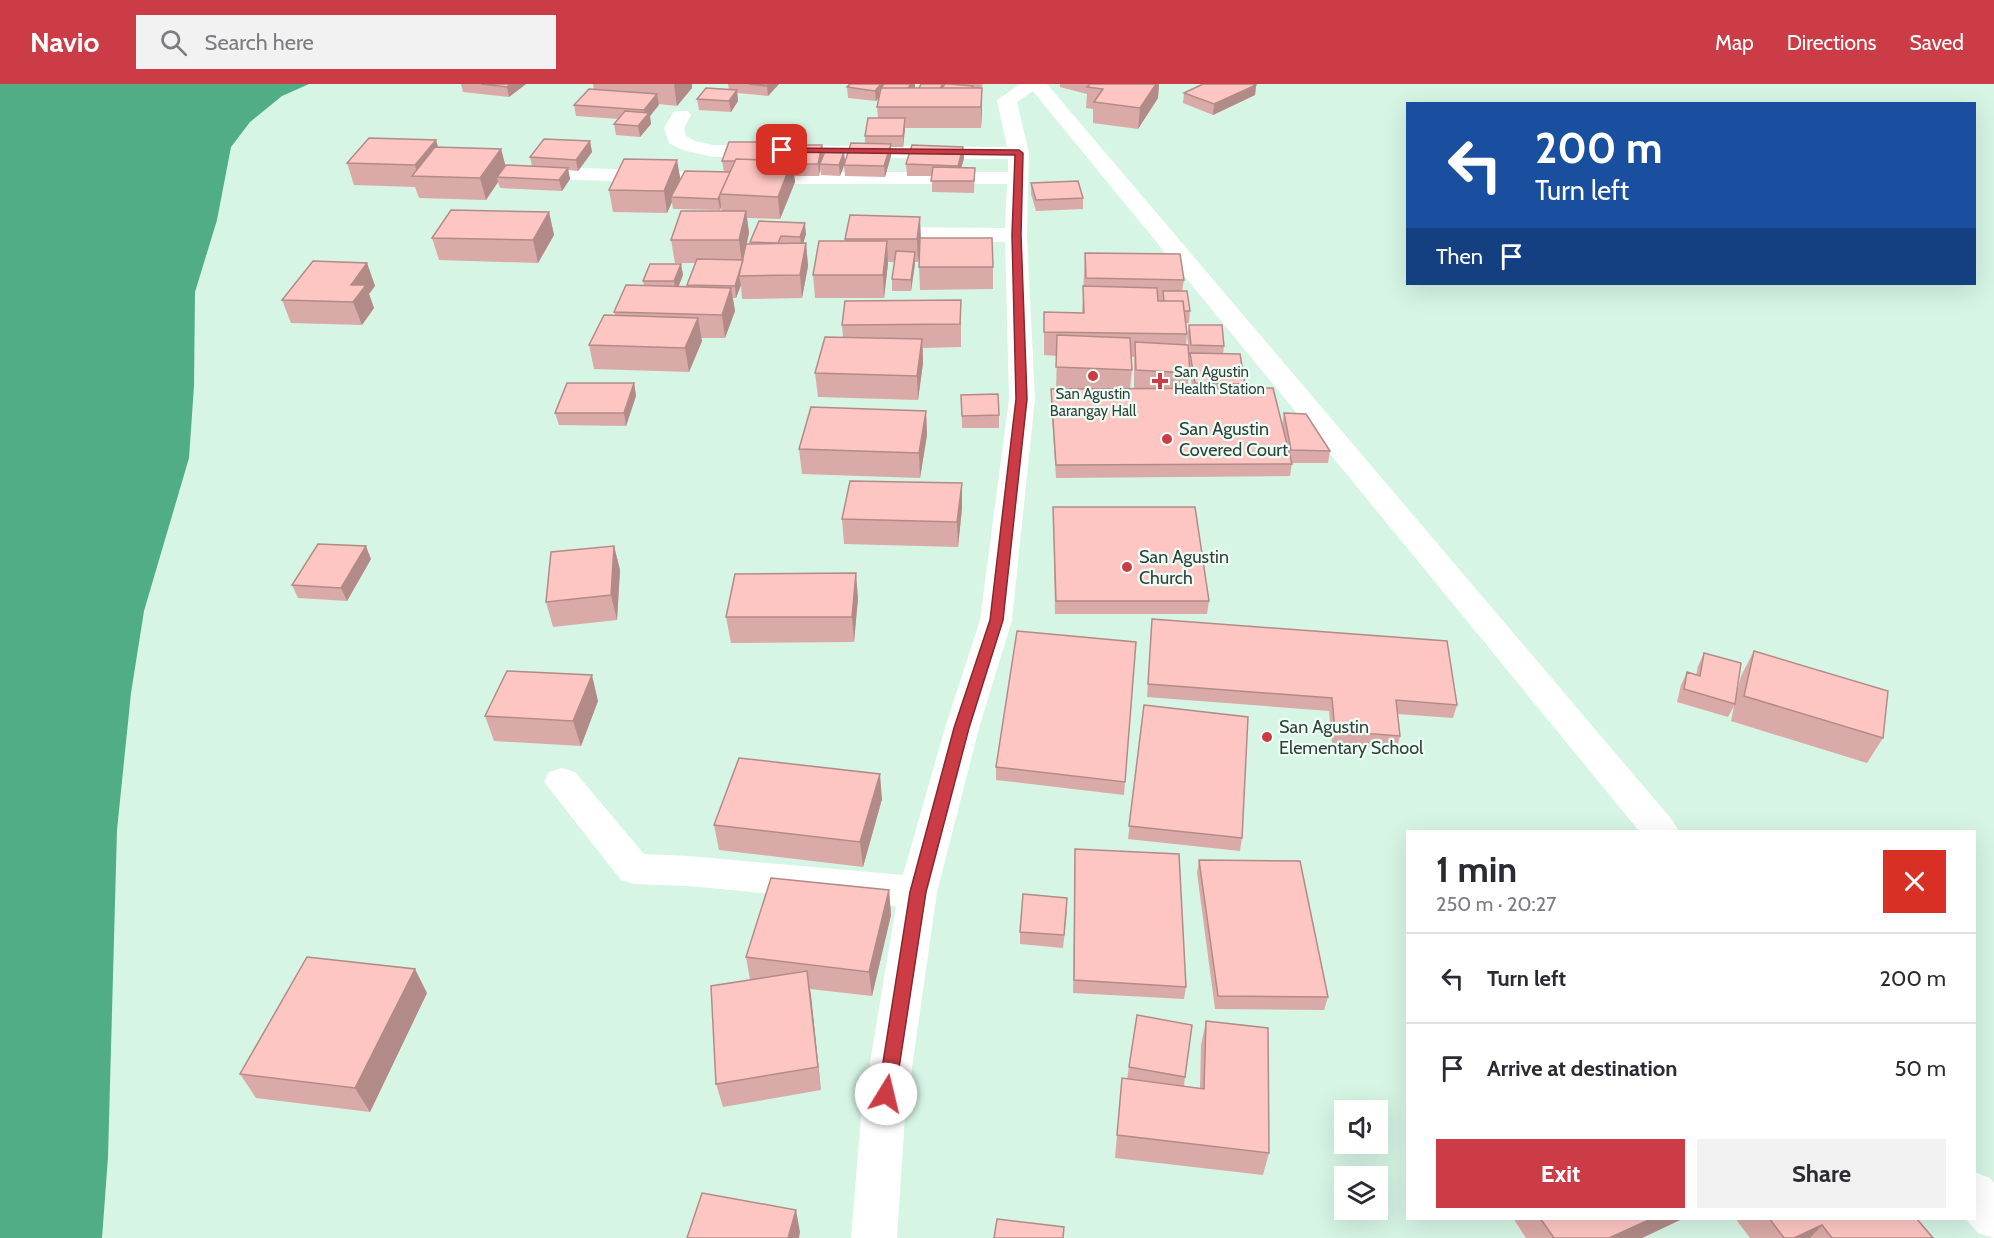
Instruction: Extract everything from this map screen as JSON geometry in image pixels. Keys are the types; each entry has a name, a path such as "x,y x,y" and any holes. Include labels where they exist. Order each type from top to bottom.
{"street":[{"path":"874,1238 883,1117 918,892 962,728 996,620 1022,399 1016,235 1018,165 1007,100 1035,84 1659,830"},
{"path":"681,115 674,128 676,139 689,146 713,152 1018,165"},
{"path":"520,172 699,178 1018,165"},
{"path":"871,234 1016,235"},
{"path":"562,782 634,868 918,892"},
{"path":"1976,1196 1994,1217"}],"shaded area":[{"path":"0,84 309,84 282,96 250,122 231,147 217,220 195,292 194,386 189,458 144,611 131,693 117,830 108,1157 102,1238 0,1238"}],"building":[{"path":"481,84 510,84 507,87"},
{"path":"850,84 881,84 875,91 847,87"},
{"path":"884,84 911,84 908,88 881,88"},
{"path":"921,84 943,84 940,88 919,88"},
{"path":"945,84 973,86 972,88 942,88"},
{"path":"1090,84 1156,84 1140,108 1094,102 1103,89 1087,87"},
{"path":"1203,84 1256,85 1214,104 1184,93"},
{"path":"706,88 737,90 729,101 697,99"},
{"path":"881,88 982,88 981,107 877,107"},
{"path":"589,89 657,94 644,110 574,105"},
{"path":"625,111 649,113 638,126 614,124"},
{"path":"868,118 905,118 903,136 865,136"},
{"path":"369,138 436,140 415,165 347,163"},
{"path":"544,139 590,141 576,160 530,157"},
{"path":"729,142 794,142 789,161 736,159 735,161 722,161"},
{"path":"851,143 891,144 884,166 844,165"},
{"path":"798,145 822,145 818,164 792,164"},
{"path":"912,145 963,147 958,166 906,164"},
{"path":"435,147 501,149 480,178 412,176"},
{"path":"825,151 844,152 839,165 820,164"},
{"path":"624,159 677,160 664,191 609,190"},
{"path":"736,159 792,161 778,197 720,194"},
{"path":"506,165 568,168 559,180 497,177"},
{"path":"933,167 975,168 974,181 931,181"},
{"path":"685,171 730,172 718,199 671,197"},
{"path":"1078,181 1083,198 1036,200 1031,183"},
{"path":"451,210 549,212 533,240 432,238"},
{"path":"681,211 746,211 739,240 671,240"},
{"path":"850,215 920,217 917,239 845,239"},
{"path":"759,221 805,223 800,237 781,236 778,243 750,242"},
{"path":"920,238 992,238 993,267 919,267"},
{"path":"819,241 887,241 883,275 813,275"},
{"path":"806,243 800,275 739,276 746,244"},
{"path":"896,251 915,252 911,280 892,279"},
{"path":"1085,253 1180,254 1184,280 1086,278"},
{"path":"697,259 743,260 735,286 687,285"},
{"path":"313,261 367,263 351,285 366,285 353,302 282,300"},
{"path":"650,264 681,264 674,281 643,281"},
{"path":"626,285 731,288 722,315 614,312"},
{"path":"1083,286 1157,288 1158,301 1183,301 1187,334 1044,332 1044,312 1084,313"},
{"path":"1163,291 1187,291 1190,311 1184,311 1183,301 1164,301"},
{"path":"961,300 960,324 842,325 845,301"},
{"path":"604,315 698,318 685,348 589,345"},
{"path":"1189,325 1222,325 1224,346 1191,345"},
{"path":"1057,335 1130,338 1132,370 1056,367"},
{"path":"825,337 922,339 917,376 815,373"},
{"path":"1135,342 1188,345 1190,373 1136,370"},
{"path":"1190,353 1240,354 1245,384 1195,383"},
{"path":"567,383 634,383 624,413 555,413"},
{"name":"San Agustin Covered Court","path":"1273,388 1292,464 1056,465 1051,389"},
{"path":"998,394 999,415 962,416 961,395"},
{"path":"811,407 926,411 919,453 799,449"},
{"path":"1284,413 1306,414 1330,451 1291,450"},
{"path":"850,481 962,483 957,522 842,519"},
{"name":"San Agustin Church","path":"1053,507 1195,507 1209,601 1056,601"},
{"path":"318,544 366,546 341,588 292,585"},
{"path":"614,546 611,595 546,602 551,552"},
{"path":"856,573 852,617 726,617 735,574"},
{"path":"1152,619 1447,641 1457,705 1396,700 1400,736 1335,731 1332,698 1148,684"},
{"path":"1017,631 1136,642 1125,782 996,767"},
{"path":"1754,651 1888,691 1883,738 1744,696"},
{"path":"1704,653 1741,663 1735,704 1684,689 1687,672 1700,676"},
{"path":"507,671 592,675 573,721 485,716"},
{"path":"1144,705 1248,717 1242,838 1129,826"},
{"path":"739,758 880,774 860,842 714,825"},
{"path":"1075,849 1179,854 1186,987 1074,980"},
{"path":"1199,860 1300,861 1328,997 1218,996"},
{"path":"771,878 889,890 869,972 746,957"},
{"path":"1023,894 1067,898 1064,935 1020,932"},
{"path":"307,957 415,969 355,1088 240,1074"},
{"path":"807,971 818,1067 716,1084 711,986"},
{"path":"1137,1015 1192,1025 1185,1077 1129,1067"},
{"path":"1206,1021 1268,1028 1269,1153 1117,1135 1122,1078 1204,1089"},
{"path":"702,1193 796,1210 788,1238 687,1238"},
{"path":"997,1219 1064,1227 1063,1238 994,1238"},
{"path":"1541,1220 1649,1220 1609,1238 1554,1238"},
{"path":"1770,1220 1918,1220 1933,1238 1832,1238 1822,1225 1794,1238 1784,1238"}],"place":[{"name":"San Agustin Barangay Hall","path":"1093,376"},
{"name":"San Agustin Health Station","path":"1160,381"},
{"name":"San Agustin Covered Court","path":"1167,439"},
{"name":"San Agustin Church","path":"1127,567"},
{"name":"San Agustin Elementary School","path":"1267,737"}],"route":[{"path":"782,150 1019,153 1016,235 1022,399 996,620 962,728 918,892 886,1094"}]}
